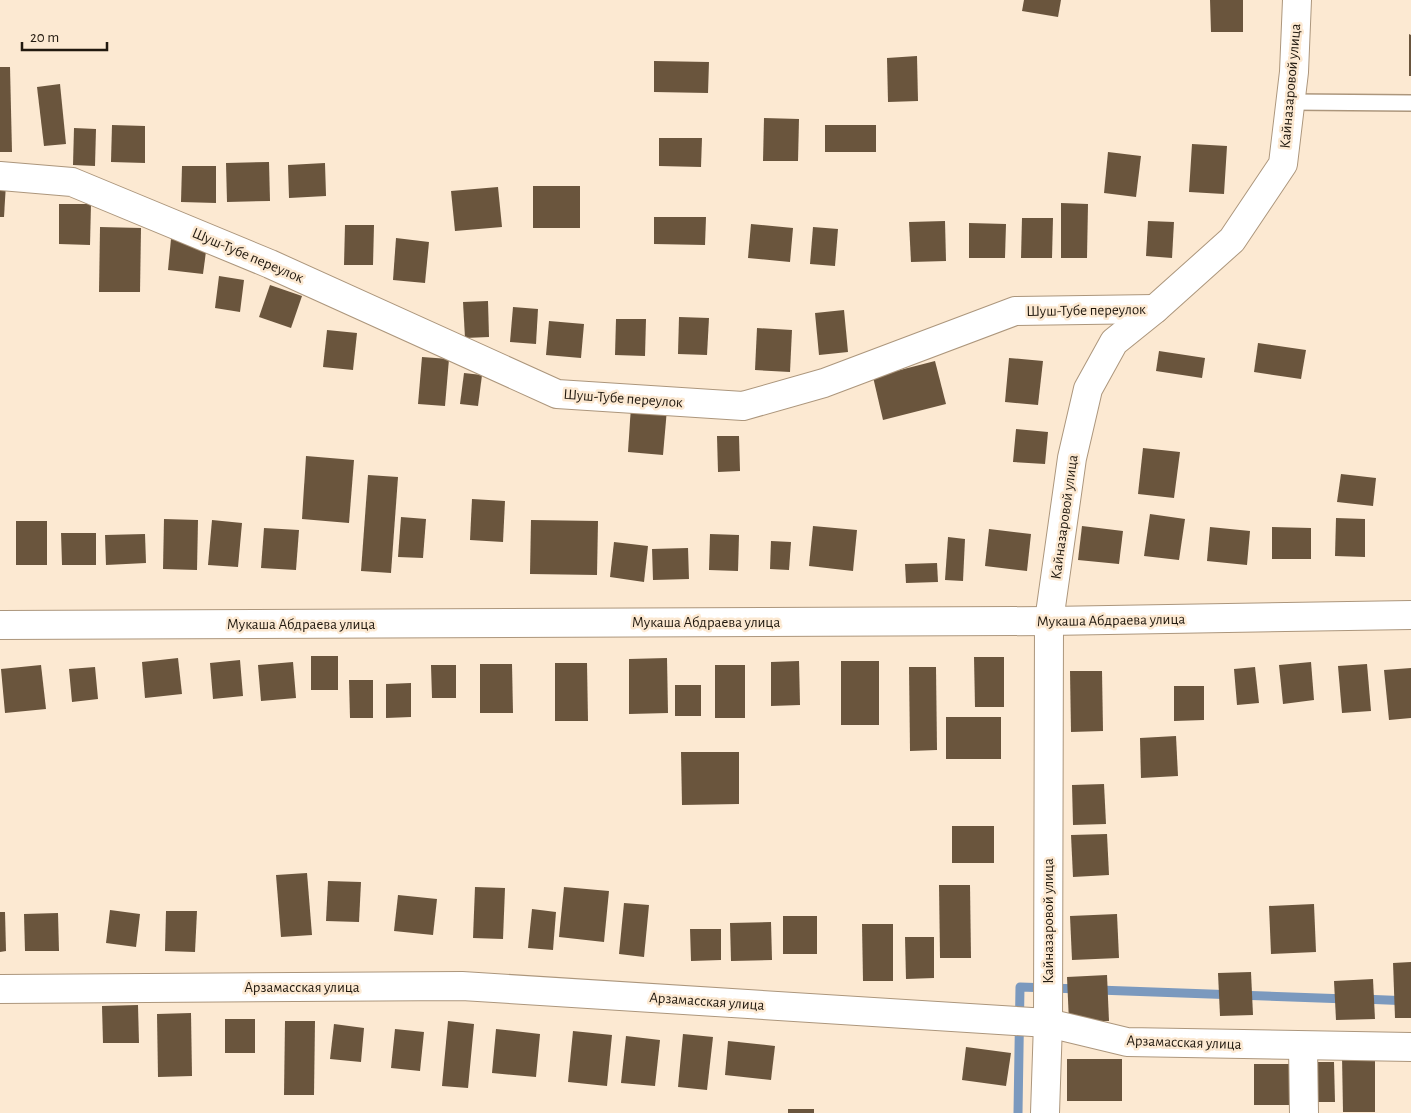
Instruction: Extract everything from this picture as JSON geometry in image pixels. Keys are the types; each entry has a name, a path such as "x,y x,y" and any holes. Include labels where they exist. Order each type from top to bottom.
{"street":[{"name":"Кайназаровой улица","path":"1045,1113 1048,1023 1049,621 1072,458 1088,389 1114,342 1155,309 1232,240 1283,164 1294,72 1297,0"},
{"name":"Шуш-Тубе переулок","path":"0,176 72,182 270,264 557,394 743,406 824,383 1015,311 1155,309"},
{"name":"Мукаша Абдраева улица","path":"0,625 1049,621 1411,615"},
{"name":"Арзамасская улица","path":"0,989 462,986 1048,1023 1127,1042 1411,1047"},
{"path":"1302,1046 1304,1113"}],"lane":[{"path":"1290,102 1411,103"}],"building":[{"path":"1024,0 1061,0 1058,17 1022,11"},
{"path":"1210,0 1243,0 1243,32 1211,32"},
{"path":"1409,34 1411,35 1411,76 1409,76"},
{"path":"917,56 918,101 888,102 887,58"},
{"path":"654,61 709,62 708,93 654,92"},
{"path":"0,67 10,67 12,152 0,152"},
{"path":"60,84 66,144 44,146 37,87"},
{"path":"764,118 799,119 798,161 763,161"},
{"path":"112,125 145,126 145,163 111,162"},
{"path":"825,125 876,125 876,152 825,152"},
{"path":"74,128 96,129 95,166 73,165"},
{"path":"659,138 702,138 701,167 659,166"},
{"path":"1192,144 1227,146 1224,194 1189,192"},
{"path":"1108,152 1141,156 1136,197 1104,193"},
{"path":"269,162 270,201 227,202 226,163"},
{"path":"325,163 326,196 289,198 288,165"},
{"path":"182,166 216,166 216,203 181,202"},
{"path":"0,183 6,183 4,217 0,217"},
{"path":"533,186 580,186 580,228 533,228"},
{"path":"498,187 502,227 455,231 451,191"},
{"path":"1061,203 1088,204 1087,258 1061,258"},
{"path":"59,204 91,204 90,245 59,244"},
{"path":"654,217 706,217 705,245 654,244"},
{"path":"1022,218 1053,218 1052,258 1021,258"},
{"path":"945,221 946,261 911,262 909,222"},
{"path":"1148,221 1174,222 1172,258 1146,256"},
{"path":"969,223 1006,224 1005,258 969,258"},
{"path":"751,224 793,228 790,262 748,258"},
{"path":"345,225 374,225 373,265 344,265"},
{"path":"100,227 141,228 140,292 99,292"},
{"path":"813,227 838,229 835,266 810,264"},
{"path":"396,238 429,242 425,283 393,280"},
{"path":"171,239 207,244 203,274 168,270"},
{"path":"219,276 244,280 240,312 215,308"},
{"path":"270,285 302,296 291,328 259,317"},
{"path":"488,301 489,337 465,338 463,302"},
{"path":"513,307 538,309 536,344 510,342"},
{"path":"844,310 848,352 819,355 815,313"},
{"path":"679,317 709,318 707,355 678,354"},
{"path":"616,319 646,319 645,356 615,355"},
{"path":"549,321 584,324 581,358 546,355"},
{"path":"757,328 792,330 790,372 755,370"},
{"path":"327,330 357,333 353,370 323,367"},
{"path":"1258,343 1306,350 1301,379 1254,372"},
{"path":"1159,351 1205,358 1202,378 1156,371"},
{"path":"422,357 449,359 445,406 418,404"},
{"path":"1009,358 1043,361 1038,405 1005,402"},
{"path":"935,361 946,404 883,420 873,377"},
{"path":"464,373 482,375 478,406 460,404"},
{"path":"631,406 667,409 663,455 628,452"},
{"path":"1016,429 1048,432 1045,464 1013,462"},
{"path":"717,436 739,436 740,471 718,472"},
{"path":"1143,448 1180,452 1174,498 1138,494"},
{"path":"306,456 354,460 349,523 302,519"},
{"path":"1341,474 1376,478 1373,506 1337,502"},
{"path":"368,475 398,477 391,573 361,571"},
{"path":"472,499 505,501 503,542 470,540"},
{"path":"1150,514 1185,519 1179,560 1144,556"},
{"path":"401,517 426,519 423,558 398,557"},
{"path":"1336,518 1365,519 1365,557 1335,556"},
{"path":"164,519 198,520 197,570 163,569"},
{"path":"212,520 242,523 238,567 208,565"},
{"path":"531,520 598,521 597,575 530,574"},
{"path":"16,521 47,521 47,565 16,565"},
{"path":"813,526 857,530 853,571 809,566"},
{"path":"1082,526 1123,531 1119,564 1078,560"},
{"path":"1210,527 1250,531 1247,565 1207,561"},
{"path":"1272,527 1311,528 1311,559 1272,559"},
{"path":"264,528 299,530 296,570 261,568"},
{"path":"989,529 1031,534 1027,571 985,566"},
{"path":"61,533 96,533 96,565 62,565"},
{"path":"145,534 146,563 106,565 105,535"},
{"path":"710,534 739,535 738,571 709,570"},
{"path":"948,537 965,539 963,581 945,580"},
{"path":"771,541 791,542 789,570 770,569"},
{"path":"614,542 648,546 644,582 610,577"},
{"path":"688,548 689,579 653,580 652,549"},
{"path":"937,563 938,582 906,583 905,564"},
{"path":"311,656 338,656 338,690 311,690"},
{"path":"974,657 1004,657 1004,707 975,707"},
{"path":"178,658 182,694 145,698 142,662"},
{"path":"667,658 668,713 629,714 629,659"},
{"path":"240,660 243,696 213,699 210,663"},
{"path":"799,661 800,705 771,706 771,662"},
{"path":"841,661 879,661 879,725 841,725"},
{"path":"293,662 296,698 261,701 258,665"},
{"path":"1311,662 1314,700 1283,704 1279,665"},
{"path":"555,663 587,663 588,721 555,721"},
{"path":"480,664 512,664 513,713 480,713"},
{"path":"1367,664 1371,711 1342,713 1338,666"},
{"path":"41,665 46,709 5,713 1,669"},
{"path":"431,665 456,665 456,698 432,698"},
{"path":"715,665 745,665 745,718 715,718"},
{"path":"95,667 98,699 72,702 69,669"},
{"path":"909,667 936,667 937,750 910,751"},
{"path":"1255,667 1259,703 1237,705 1234,669"},
{"path":"1411,668 1411,718 1389,720 1384,670"},
{"path":"1070,671 1102,671 1103,731 1071,732"},
{"path":"349,680 373,680 373,718 350,718"},
{"path":"411,683 411,717 386,718 386,684"},
{"path":"675,685 701,685 701,716 675,716"},
{"path":"1174,686 1204,686 1204,720 1174,721"},
{"path":"946,717 1001,717 1001,759 946,759"},
{"path":"1176,736 1178,776 1141,778 1140,738"},
{"path":"681,752 739,752 739,804 682,805"},
{"path":"1104,784 1106,824 1073,825 1072,785"},
{"path":"952,826 994,826 994,863 952,863"},
{"path":"1107,834 1109,875 1073,877 1071,835"},
{"path":"307,873 312,935 281,937 276,875"},
{"path":"328,881 361,882 359,922 326,921"},
{"path":"939,885 970,885 971,958 940,958"},
{"path":"475,887 505,888 503,939 473,938"},
{"path":"564,887 609,891 604,942 559,937"},
{"path":"398,895 437,899 433,935 394,931"},
{"path":"624,903 649,905 644,957 619,954"},
{"path":"1314,904 1316,952 1271,954 1269,906"},
{"path":"532,909 556,912 553,950 528,948"},
{"path":"110,910 140,914 136,947 106,943"},
{"path":"166,911 197,911 195,952 165,951"},
{"path":"0,912 5,912 6,951 0,952"},
{"path":"58,913 59,951 25,951 24,914"},
{"path":"1117,914 1119,958 1072,960 1070,916"},
{"path":"783,916 817,916 817,954 783,954"},
{"path":"771,922 772,960 731,961 730,923"},
{"path":"862,924 893,924 893,981 863,981"},
{"path":"690,929 721,929 721,960 691,961"},
{"path":"905,937 934,937 934,978 906,979"},
{"path":"1411,962 1411,1018 1395,1018 1393,963"},
{"path":"1251,972 1253,1015 1220,1016 1218,973"},
{"path":"1107,975 1109,1021 1069,1022 1067,977"},
{"path":"1373,979 1375,1019 1336,1020 1334,981"},
{"path":"138,1005 139,1043 103,1043 102,1006"},
{"path":"191,1013 192,1076 158,1077 157,1014"},
{"path":"225,1019 255,1019 255,1053 225,1053"},
{"path":"285,1021 315,1021 314,1095 284,1095"},
{"path":"448,1021 474,1024 468,1088 442,1086"},
{"path":"334,1024 364,1028 361,1062 330,1059"},
{"path":"395,1029 424,1032 420,1071 391,1068"},
{"path":"496,1029 540,1034 536,1077 492,1073"},
{"path":"573,1031 612,1035 607,1086 568,1082"},
{"path":"683,1034 713,1037 707,1090 678,1087"},
{"path":"626,1036 660,1040 655,1086 621,1083"},
{"path":"728,1041 775,1046 771,1080 725,1075"},
{"path":"966,1047 1011,1053 1006,1086 962,1080"},
{"path":"1342,1056 1375,1056 1375,1112 1343,1112"},
{"path":"1067,1059 1122,1059 1122,1101 1067,1101"},
{"path":"1315,1062 1334,1062 1335,1102 1315,1102"},
{"path":"1254,1064 1291,1064 1291,1105 1254,1105"},
{"path":"788,1109 814,1109 814,1113 788,1113"}],"waterway":[{"path":"1018,1113 1020,987 1080,989"},
{"path":"1098,990 1347,999"},
{"path":"1362,999 1411,1001"}]}
